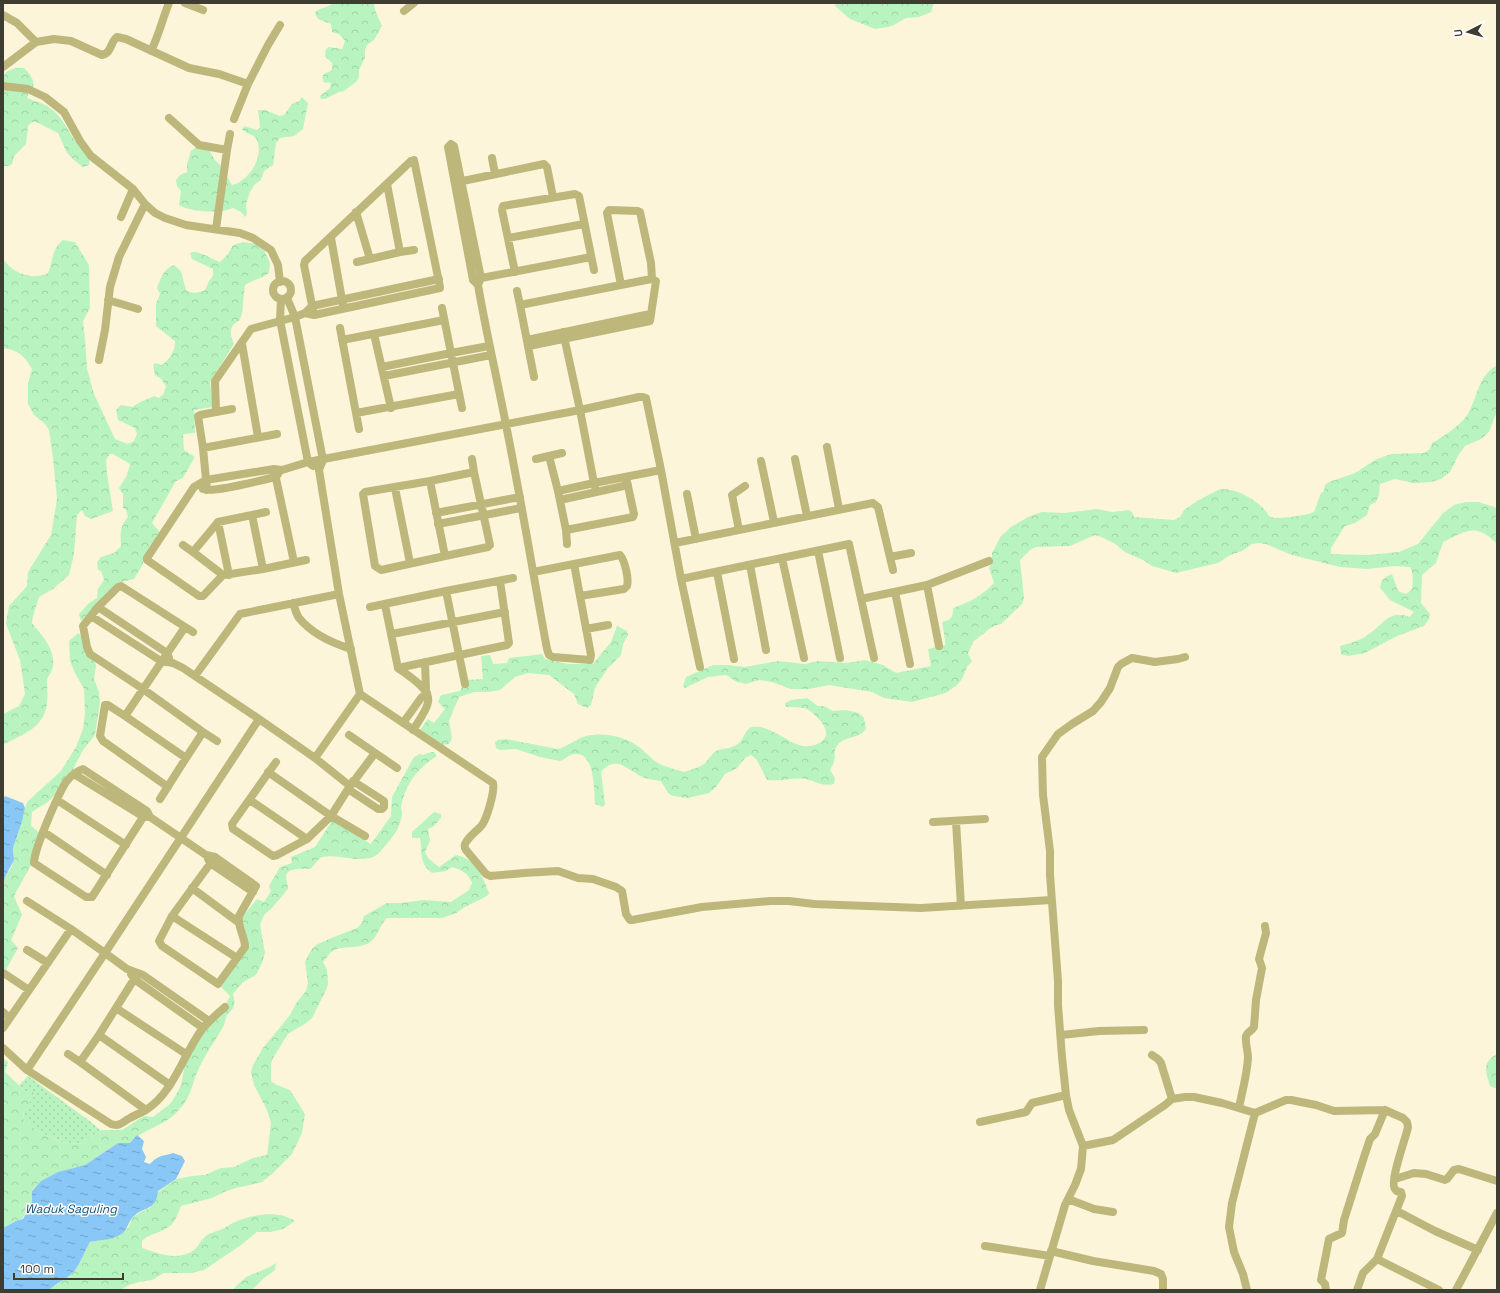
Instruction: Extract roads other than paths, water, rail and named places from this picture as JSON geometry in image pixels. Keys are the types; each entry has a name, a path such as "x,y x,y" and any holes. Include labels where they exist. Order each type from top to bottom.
{"street":[{"path":"150,51 158,37 169,3"},
{"path":"185,3 203,10"},
{"path":"404,11 414,3"},
{"path":"3,15 16,23 36,42"},
{"path":"234,119 248,84 280,25"},
{"path":"3,67 36,42 54,39 71,41 102,55 106,54 110,50 114,40 118,37 126,39 189,68 219,74 248,84"},
{"path":"3,86 28,89 45,97 64,112 80,141 91,156 133,189 145,204 155,213 186,225 240,233 253,238 271,250 278,265 280,282"},
{"path":"169,118 199,145 227,150"},
{"path":"216,229 230,134"},
{"path":"492,158 495,174"},
{"path":"310,314 312,306 304,263 356,212 411,161 414,160 440,288 343,304 312,306"},
{"path":"553,197 544,164 459,182 489,346 520,497 547,649 551,657 590,660 591,655 574,564"},
{"path":"387,184 400,252"},
{"path":"121,217 133,189"},
{"path":"515,272 502,210 504,205 553,197 578,195 594,270"},
{"path":"99,360 105,330 110,287 119,257 145,204"},
{"path":"528,343 564,335 650,321 656,283 655,280 652,279 651,263 640,212 609,210 607,213 622,285"},
{"path":"356,212 370,259"},
{"path":"508,238 584,224"},
{"path":"331,238 343,304"},
{"path":"358,262 414,250"},
{"path":"477,281 591,257"},
{"path":"520,305 652,279"},
{"path":"318,470 308,462 280,320 284,299 291,294 291,288 285,282 280,282 276,284 273,291 274,295 284,299 295,317 323,460 318,470 339,594 360,694 493,783 494,785 488,810 482,824 466,842 465,846 466,850 486,874 492,877 558,871 578,878 593,878 622,891 626,914 630,920 702,908 790,900 814,904 914,908 1051,900"},
{"path":"517,291 534,378"},
{"path":"108,300 138,308"},
{"path":"216,411 215,381 251,329 343,304"},
{"path":"442,308 462,408"},
{"path":"342,340 444,320"},
{"path":"340,328 359,429"},
{"path":"374,334 391,408"},
{"path":"564,335 596,492"},
{"path":"242,344 258,437"},
{"path":"382,367 489,346"},
{"path":"384,376 452,362 491,356"},
{"path":"356,413 391,408 459,394"},
{"path":"306,560 226,575 200,597 146,560 194,487 206,480 278,470 308,462 506,425 643,397 646,398 681,579 700,667"},
{"path":"207,490 198,416 200,414 232,409"},
{"path":"203,448 277,434"},
{"path":"827,447 839,509"},
{"path":"536,459 562,453"},
{"path":"549,456 566,530 567,544"},
{"path":"472,459 490,545 488,547 381,570 375,566 363,494 365,492 395,488 474,472"},
{"path":"795,459 807,516"},
{"path":"761,461 774,522"},
{"path":"278,470 276,477 294,562"},
{"path":"559,496 596,492 661,470"},
{"path":"194,487 207,490 276,477"},
{"path":"430,481 445,556"},
{"path":"559,496 594,483 627,481"},
{"path":"566,530 632,517 634,514 627,481"},
{"path":"739,530 732,495 745,486"},
{"path":"395,488 410,563"},
{"path":"687,494 696,539"},
{"path":"436,513 520,497"},
{"path":"675,543 873,503 878,507 893,570"},
{"path":"438,524 521,508"},
{"path":"193,552 218,522 266,512"},
{"path":"252,516 263,569"},
{"path":"218,522 226,575"},
{"path":"681,579 849,544 874,658"},
{"path":"183,545 226,575"},
{"path":"818,551 840,658"},
{"path":"890,557 911,553"},
{"path":"533,572 620,555 623,559 628,582 627,586 624,588 580,596"},
{"path":"782,558 804,658"},
{"path":"861,599 927,585 990,560"},
{"path":"750,565 766,650"},
{"path":"717,572 734,659"},
{"path":"370,607 514,578"},
{"path":"398,668 508,644 509,641 500,580"},
{"path":"927,585 939,646"},
{"path":"193,632 120,586 98,607 83,626 88,651 90,654 218,741"},
{"path":"446,591 465,684"},
{"path":"895,592 910,664"},
{"path":"195,676 240,614 339,594"},
{"path":"293,603 298,617 312,631 332,642 351,649"},
{"path":"385,605 398,668 427,692"},
{"path":"98,607 167,654 173,663"},
{"path":"392,634 505,612"},
{"path":"90,616 161,661 173,663 195,676 315,758 351,785"},
{"path":"586,629 608,625"},
{"path":"124,716 185,627"},
{"path":"1040,1290 1065,1205 1075,1185 1080,1169 1083,1146 1069,1110 1062,1057 1058,1005 1058,981 1051,900 1050,851 1043,794 1042,756 1058,734 1093,711 1101,702 1110,688 1118,667 1125,661 1135,657 1149,662 1161,662 1185,656"},
{"path":"413,730 428,702 425,662"},
{"path":"403,723 427,692"},
{"path":"315,758 360,694"},
{"path":"168,787 101,739 100,736 105,706 108,705 186,758"},
{"path":"27,1070 259,719"},
{"path":"160,799 203,732"},
{"path":"349,735 397,768"},
{"path":"276,762 232,824 233,829 273,856 307,839 331,816 351,785 375,753"},
{"path":"268,772 331,816 364,836"},
{"path":"147,815 93,896 88,898 36,866 34,861 57,800 66,783 74,774 147,815 210,858 255,884 256,888 239,916 238,922 245,947 220,983 217,984 160,945 159,938 210,858"},
{"path":"57,800 126,845"},
{"path":"250,800 307,839"},
{"path":"934,822 985,819"},
{"path":"956,821 961,906"},
{"path":"44,832 107,875"},
{"path":"192,888 238,922"},
{"path":"27,901 105,953 203,1028"},
{"path":"172,916 236,958"},
{"path":"1239,1108 1248,1060 1246,1036 1247,1033 1254,1028 1256,1000 1262,968 1259,959 1266,933 1265,926"},
{"path":"3,1028 71,929"},
{"path":"27,950 48,963"},
{"path":"6,974 29,990"},
{"path":"80,1062 136,976"},
{"path":"136,976 209,1021"},
{"path":"3,1048 27,1070 70,1099 115,1126 120,1125 146,1110 159,1098 170,1085 186,1054 203,1028 225,1007"},
{"path":"116,1008 186,1054"},
{"path":"3,1012 10,1018"},
{"path":"1061,1036 1098,1031 1144,1030"},
{"path":"99,1035 170,1085"},
{"path":"68,1054 146,1110"},
{"path":"1152,1055 1161,1063 1172,1099"},
{"path":"980,1122 1026,1112 1032,1103 1066,1095"},
{"path":"1083,1146 1113,1140 1172,1099 1185,1097 1194,1097 1222,1103 1255,1113 1286,1100 1291,1100 1319,1105 1334,1111 1384,1110 1403,1118 1407,1122 1408,1127 1396,1168 1395,1180 1395,1189 1402,1194 1397,1211 1377,1259 1363,1273 1357,1290"},
{"path":"1326,1290 1325,1284 1321,1280 1329,1239 1342,1233 1344,1220 1370,1139 1375,1134 1384,1110"},
{"path":"1247,1290 1243,1274 1234,1252 1229,1228 1232,1203 1255,1113"},
{"path":"1395,1180 1414,1173 1426,1174 1445,1180 1454,1170 1459,1169 1497,1181"},
{"path":"1068,1199 1094,1209 1113,1212"},
{"path":"1397,1211 1435,1231 1478,1250"},
{"path":"1456,1290 1497,1213"},
{"path":"985,1246 1051,1253 1154,1271 1161,1274 1163,1279 1163,1289"},
{"path":"1377,1259 1439,1290"}],"water":[{"path":"5,796 23,803 25,808 13,848 14,860 5,877 3,887 3,799"},
{"name":"Waduk Saguling","path":"137,1135 144,1141 142,1149 146,1157 144,1162 150,1164 159,1157 173,1153 182,1156 185,1161 176,1179 158,1191 157,1198 152,1206 133,1217 124,1232 112,1238 90,1242 75,1270 49,1290 3,1290 3,1228 23,1219 32,1203 32,1191 41,1181 58,1172 85,1165 118,1143 130,1143"}]}
